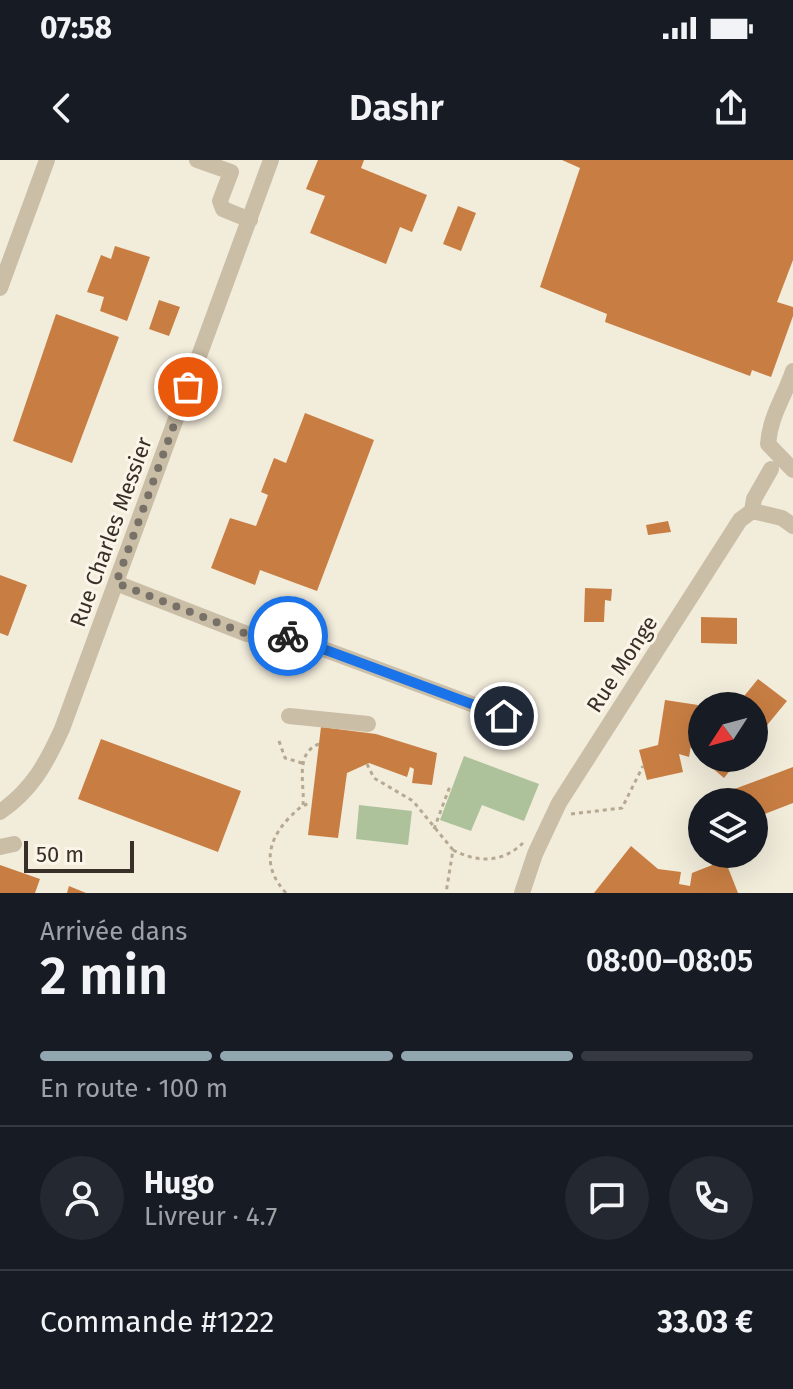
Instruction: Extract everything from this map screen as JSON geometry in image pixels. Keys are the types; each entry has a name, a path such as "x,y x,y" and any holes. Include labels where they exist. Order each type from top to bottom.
{"street":[{"path":"0,288 47,160"},
{"path":"197,160 231,172 220,201 223,209 250,220"},
{"name":"Rue Charles Messier","path":"0,812 23,796 45,768 271,160"},
{"path":"793,371 782,403 770,419 768,444 793,470"},
{"name":"Rue Monge","path":"522,893 535,854 559,803 740,520 752,511 754,499 771,469"},
{"path":"752,511 782,518 793,526"},
{"path":"116,583 247,634 272,630 504,716"},
{"path":"289,716 368,724"}],"path":[{"path":"279,741 285,758 302,763"},
{"path":"303,805 302,763 312,747 319,744"},
{"path":"367,764 374,778 413,801 453,850 446,893"},
{"path":"434,829 450,786"},
{"path":"286,893 273,875 269,855 275,835 303,805 311,803"}],"green space":[{"path":"464,756 539,784 524,821 482,805 471,831 440,820"},
{"path":"359,805 412,811 408,845 356,839"}],"building":[{"path":"318,160 364,160 361,168 427,195 412,232 400,227 386,264 310,233 325,196 306,189"},
{"path":"562,160 793,160 793,260 777,302 793,307 793,316 771,377 752,370 750,376 605,322 607,314 540,287 580,168"},
{"path":"458,206 476,213 461,251 443,244"},
{"path":"115,246 150,257 127,321 100,311 104,297 87,292 101,255 111,259"},
{"path":"159,300 180,307 169,336 149,329"},
{"path":"56,314 119,337 72,463 13,441"},
{"path":"305,413 374,440 317,591 260,570 255,585 211,568 230,518 256,526 268,495 261,492 274,458 286,463"},
{"path":"668,521 671,532 648,535 646,525"},
{"path":"0,575 27,585 8,636 0,633"},
{"path":"585,588 612,589 611,601 605,600 604,622 584,622"},
{"path":"701,617 737,618 737,644 701,643"},
{"path":"758,679 787,701 768,724 768,692 747,692"},
{"path":"665,700 688,703 688,757 679,754 683,772 647,780 639,750 658,745"},
{"path":"321,727 376,734 437,753 432,785 412,783 414,769 410,767 407,777 369,763 347,773 338,838 308,835"},
{"path":"101,739 241,791 218,852 78,799"},
{"path":"793,767 793,803 768,813 768,788 737,788"},
{"path":"631,846 658,869 681,872 679,884 690,886 692,873 705,868 728,868 738,893 594,893"},
{"path":"0,865 40,879 35,893 0,893"},
{"path":"69,886 86,893 67,893"}],"way so far":[{"path":"188,387 116,583 247,634 272,630 288,636"}],"route":[{"path":"288,636 504,716"}]}
